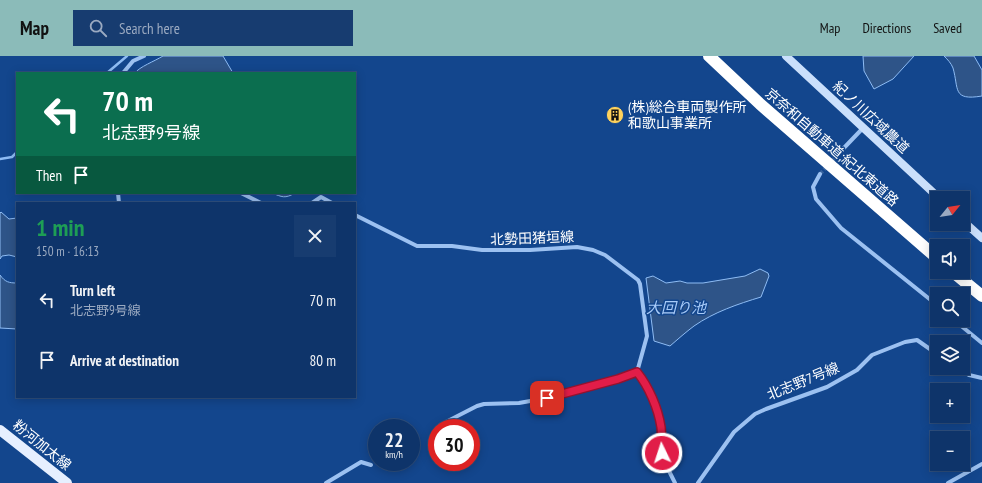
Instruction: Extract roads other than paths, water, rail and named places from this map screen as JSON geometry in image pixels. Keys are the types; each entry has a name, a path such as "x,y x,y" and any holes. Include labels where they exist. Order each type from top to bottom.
{"highway":[{"name":"京奈和自動車道;紀北東道路","path":"709,56 795,135 930,252"},
{"path":"961,279 982,296"}],"main road":[{"name":"粉河加太線","path":"0,430 62,481"}],"street":[{"path":"125,72 134,61 144,56"},
{"name":"紀ノ川広域農道","path":"786,56 931,191"},
{"path":"841,151 863,128"},
{"path":"820,174 813,187 816,199 841,228 930,299"},
{"path":"243,194 259,202"},
{"path":"314,202 321,197 330,202"},
{"name":"北勢田猪垣線","path":"356,216 416,246 452,246 482,250 530,250 577,246 605,255 638,280 640,284 647,336 637,372"},
{"path":"970,227 982,238"},
{"path":"962,327 982,344"},
{"name":"北志野7号線","path":"698,483 734,432 755,414 827,387 857,370 872,355 905,342 917,340 930,349"},
{"path":"452,419 484,404 519,403 547,398 618,379 637,372 642,378 654,403 661,427 664,461 675,483"},
{"path":"969,375 982,378"},
{"path":"326,483 361,462 368,463"},
{"path":"948,483 981,466"}],"water":[{"path":"163,56 223,56 232,72 136,72"},
{"path":"863,56 914,56 893,79 874,89 864,71"},
{"path":"944,56 974,56 982,70 982,96 966,97 958,92 953,68"},
{"path":"274,194 293,194 284,197"},
{"path":"1,212 9,219 16,218 16,257 9,255 2,256 0,259"},
{"name":"大回り池","path":"760,269 768,273 769,276 761,297 710,317 694,326 670,346 654,341 646,278 653,276 666,283 680,281 687,283 703,283 745,276"},
{"path":"0,275 7,282 16,283 16,329 0,328"}],"waterway":[{"path":"108,72 127,56"},
{"path":"0,159 12,157 16,153"}],"tunnel":[{"path":"820,174 841,151"}],"place":[{"name":"(株)総合車両製作所 和歌山事業所","path":"615,115"}]}
